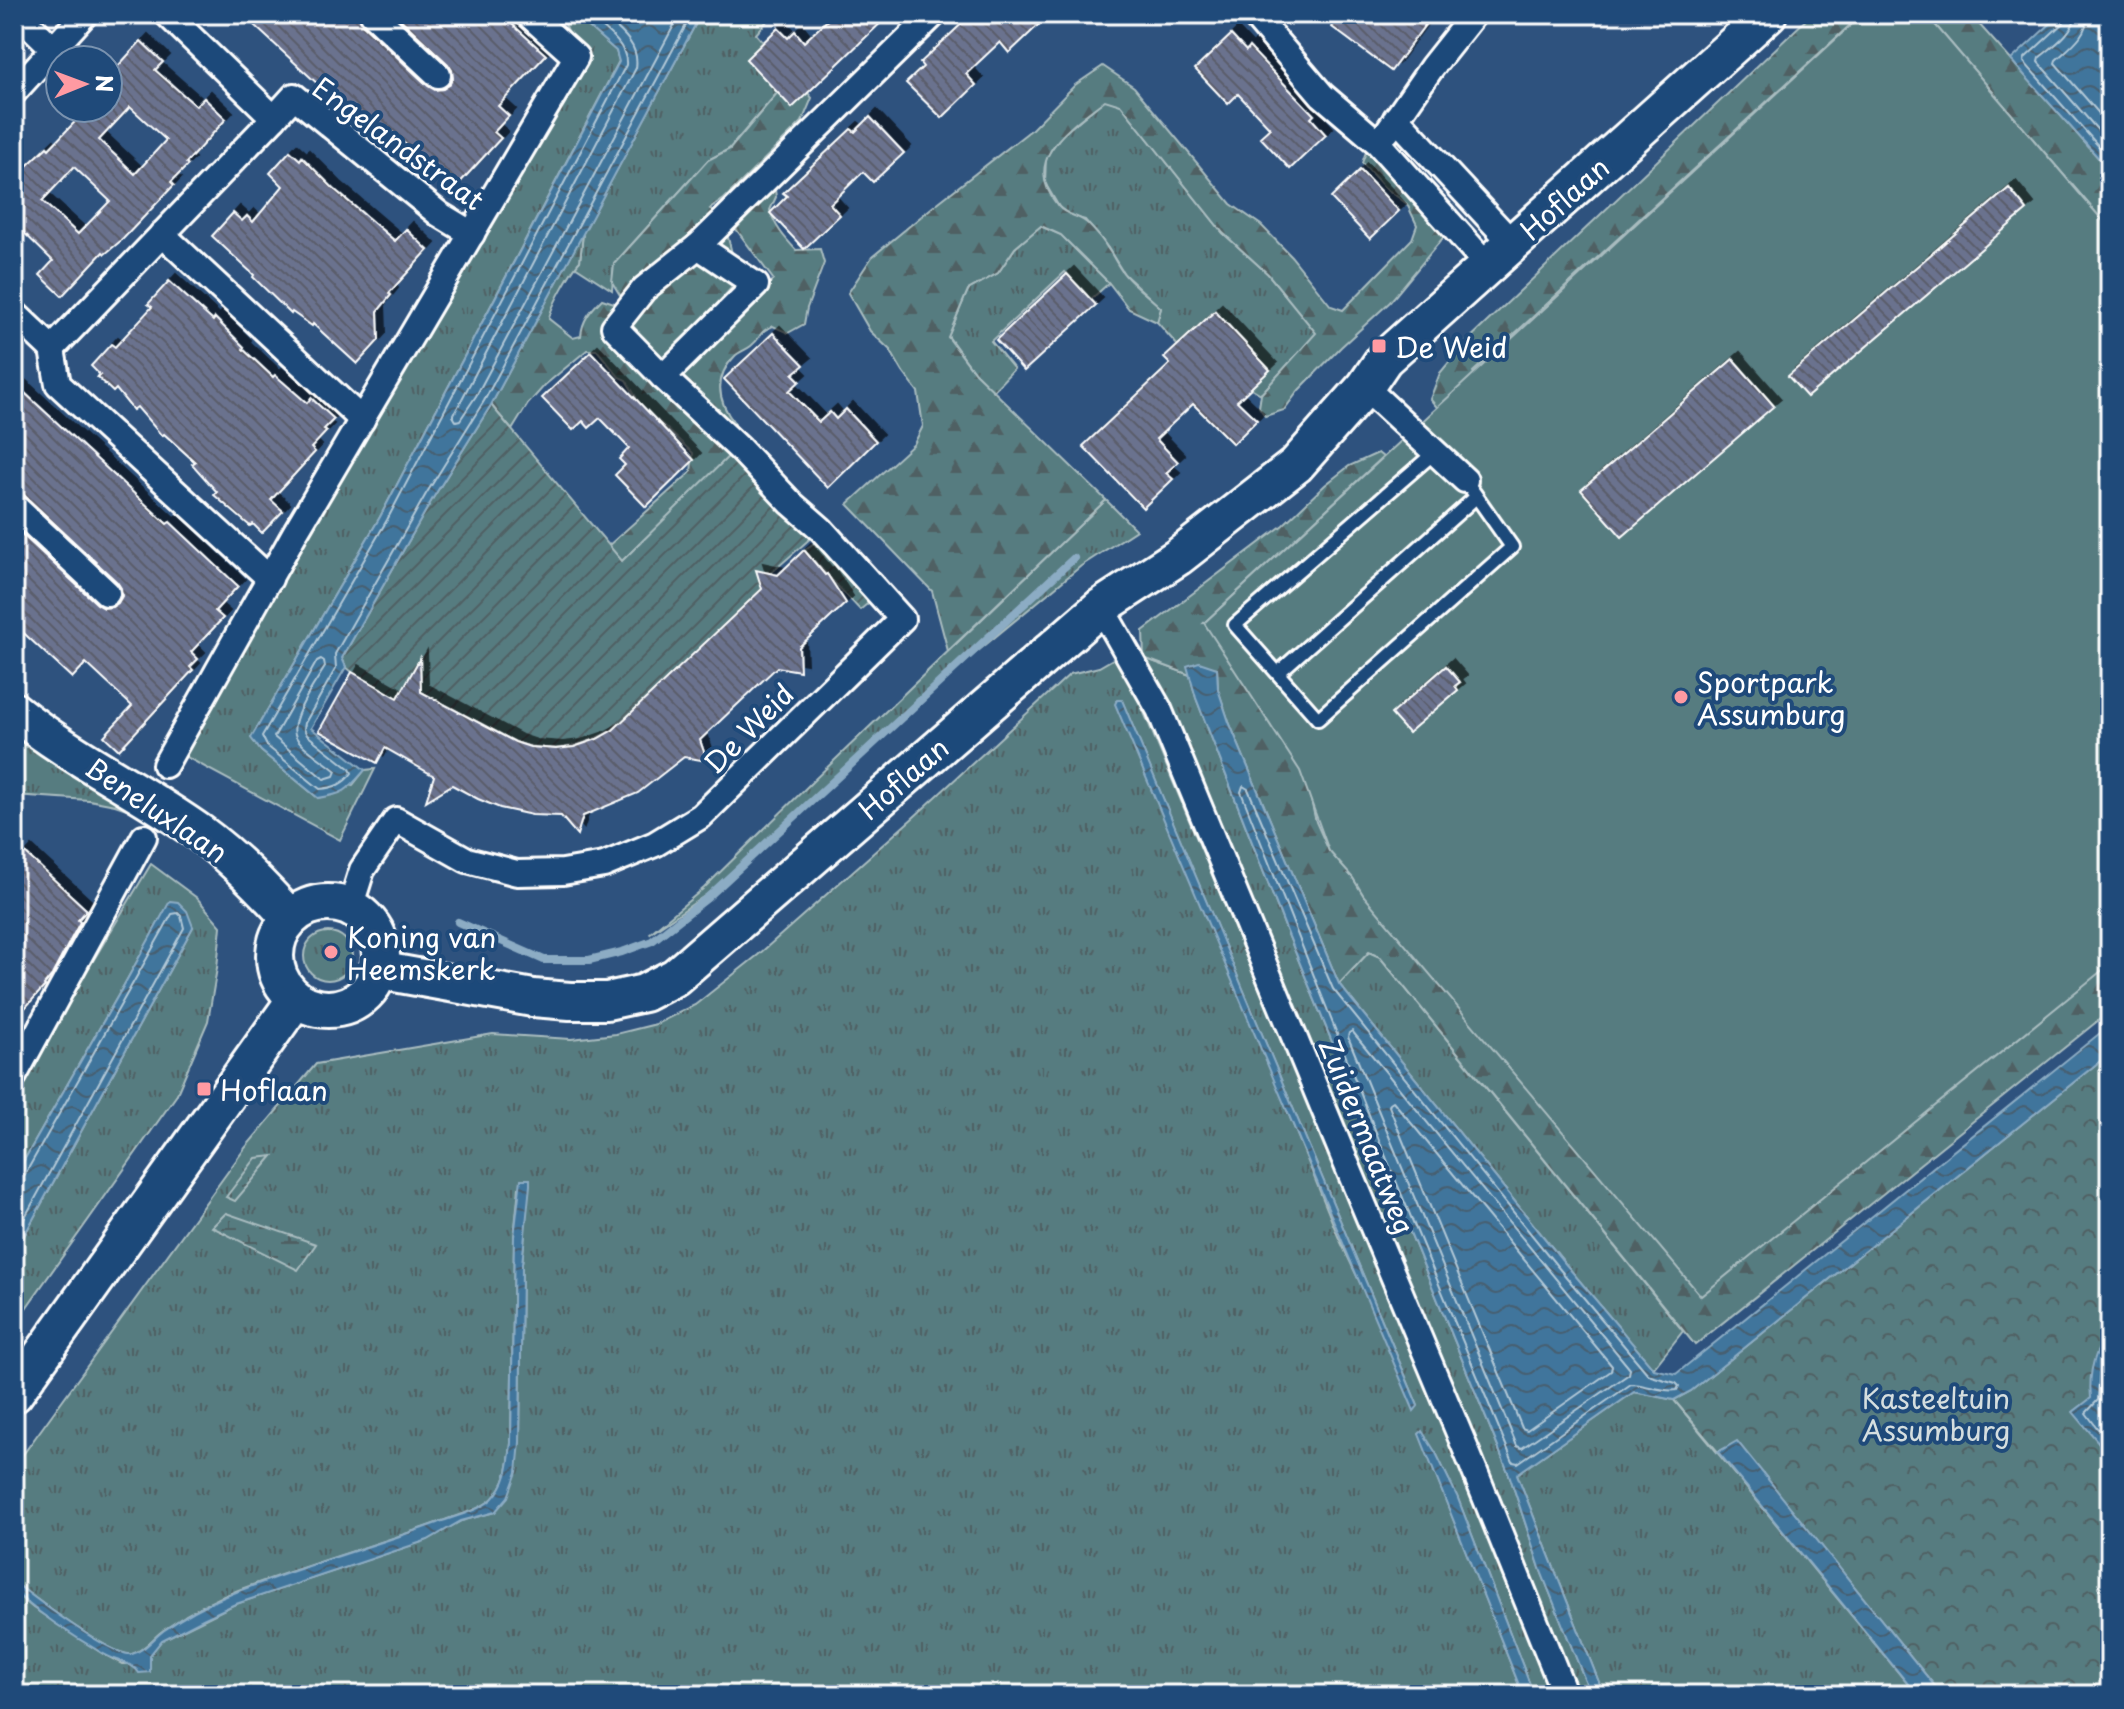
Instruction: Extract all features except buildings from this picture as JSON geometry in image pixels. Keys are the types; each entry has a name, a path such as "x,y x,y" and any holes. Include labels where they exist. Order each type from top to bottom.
{"main road":[{"name":"Hoflaan","path":"378,970 533,998 570,1001 607,1001 644,993 675,977 1101,607 1178,557 1296,465 1365,387 1384,359 1768,14"},
{"name":"Beneluxlaan","path":"14,711 42,733 200,833 251,874 290,918"},
{"path":"319,903 338,903 350,908 370,924 379,941 381,960 373,983 364,995 348,1005 329,1009 306,1005 285,990 279,977 275,958 277,939 290,918 301,910 319,903"},
{"path":"14,1394 296,999"}],"street":[{"path":"18,14 49,44"},
{"path":"57,44 85,14"},
{"name":"Engelandstraat","path":"167,14 274,118"},
{"path":"373,14 438,75"},
{"path":"472,234 576,57 528,14"},
{"name":"De Weid","path":"350,908 362,870 396,820 467,860 517,873 563,872 604,865 655,844 701,816 902,619 821,529 614,327 644,289 698,246 934,14"},
{"path":"1253,14 1322,95 1501,255"},
{"path":"1378,143 1474,14"},
{"path":"14,92 44,58"},
{"name":"Engelandstraat","path":"52,349 294,96 439,214 472,234 165,765"},
{"path":"1396,118 1501,255"},
{"path":"162,234 362,420"},
{"path":"663,377 756,285 698,246"},
{"path":"14,313 52,349 58,384 270,579"},
{"path":"1365,387 1471,488"},
{"path":"14,506 107,593"},
{"name":"Zuidermaatweg","path":"1101,607 1159,709 1565,1695"},
{"path":"14,1076 144,837"}],"lane":[{"path":"1278,673 1471,488 1512,547 1318,719 1235,625 1435,452"}],"green space":[{"path":"560,14 574,14 616,51 619,61 380,517 251,738 261,751 318,798 353,785 365,770 375,769 340,840 179,753 369,421 586,67"},
{"path":"701,14 773,14 756,34 763,42 746,59 778,92 729,149 708,160 614,264 612,290 575,266 580,261 583,233"},
{"path":"1812,14 1862,14 1473,372 1506,426 1441,412 1430,399 1440,373 1465,343"},
{"name":"Sportpark Assumburg","path":"1863,14 1926,14 2110,229 2110,964 1701,1296 1329,851 1300,771 1204,623"},
{"path":"1926,14 1970,14 2110,171 2110,229"},
{"path":"1103,66 1134,87 1231,204 1261,225 1291,256 1331,306 1343,310 1412,239 1417,225 1407,204 1384,187 1362,163 1367,149 1387,161 1447,233 1390,302 1341,347 1284,410 1265,416 1259,407 1261,394 1316,333 1268,274 1223,233 1121,105 1105,100 1078,121 1054,145 1047,158 1044,173 1047,189 1062,210 1082,219 1092,228 1125,275 1161,308 1157,322 1129,309 1109,283 1061,235 1041,226 1015,248 998,273 968,290 948,337 975,373 1106,500 948,651 932,591 848,504 914,444 923,426 918,392 890,350 870,331 848,293 872,257 1031,130 1075,85"},
{"path":"778,92 808,93 812,98 802,122 710,209 725,226 734,261 733,286 672,355 713,340 756,303 773,279 736,229 774,183 776,197 770,210 777,227 796,250 820,249 824,263 804,324 788,333 773,326 768,328 755,343 728,364 720,390 735,424 730,456 622,561 608,546 691,472 693,453 661,423 641,410 626,380 619,377 597,350 587,350 545,385 528,404 512,430 491,405 583,233 580,261 562,289 549,319 573,338 581,336 588,316 602,299 617,304 623,300 612,282 614,264 708,160 730,149"},
{"path":"1105,99 1121,105 1223,233 1268,274 1317,333 1261,394 1251,388 1270,370 1178,346 1157,322 1161,308 1124,274 1085,220 1070,216 1059,207 1045,183 1046,157 1062,135"},
{"path":"1040,226 1061,235 1109,283 1090,300 1065,272 991,341 1014,369 993,391 975,373 948,336 968,290 998,273 1015,248"},
{"path":"491,405 622,561 738,447 821,529 770,574 765,587 613,730 565,747 542,748 515,742 398,698 352,672 342,658 433,498"},
{"path":"1378,453 1383,457 1204,623 1584,576 1310,796 1316,822 1329,851 1364,896 2110,956 2110,1011 1695,1345 1380,957 1369,952 1339,984 1229,722 1218,689 1217,668 1188,666 1190,675 1144,658 1143,631 1283,525 1349,466"},
{"path":"1106,500 1136,530 1081,566 972,656 716,888 649,934 704,888"},
{"path":"817,541 872,600 860,610 804,550"},
{"path":"1120,655 1555,1695 1534,1695 1458,1499 1436,1453 1419,1433 1523,1695 14,1695 14,1592 103,1654 122,1664 131,1664 150,1672 150,1655 162,1640 233,1605 427,1540 461,1521 495,1512 520,1442 525,1234 519,1187 514,1237 511,1443 505,1480 492,1499 468,1512 221,1597 186,1615 132,1654 122,1653 91,1637 14,1582 14,1467 245,1148 316,1064 493,1034 571,1039 616,1034 656,1024 695,1005 758,955 1070,674 1099,667","holes":["1122,701 1418,1406 1338,1236"]},
{"path":"1144,658 1190,675 1196,698 1285,927 1509,1474 1541,1571 1591,1695 1574,1695"},
{"path":"14,731 150,817 89,800 14,795"},
{"path":"151,864 197,898 221,926 208,1021 176,1096 14,1325 14,1254 193,927 170,902 14,1178 14,1093"},
{"path":"328,932 345,939 352,956 345,973 328,980 311,973 304,956 311,939"},
{"path":"1369,952 1380,957 1683,1331 1653,1369 1339,984"},
{"name":"Kasteeltuin Assumburg","path":"2110,1053 2110,1695 1942,1695 1737,1442 1718,1452 1674,1400 1691,1391"},
{"path":"273,1156 235,1201 226,1197 256,1158"},
{"path":"226,1213 316,1244 298,1270 212,1227"},
{"path":"1634,1392 1674,1400 1917,1695 1604,1695 1517,1474"}],"water":[{"path":"574,14 701,14 491,405 433,498 342,658 346,667 311,728 365,770 345,790 318,798 261,751 251,738 380,517 619,62 616,51"},
{"path":"2061,14 2110,14 2110,171 2011,60"},
{"path":"1199,662 1217,668 1218,689 1229,722 1339,984 1654,1369 1676,1374 2110,1025 2110,1053 1691,1391 1674,1400 1634,1392 1517,1474 1604,1695 1591,1695 1541,1571 1509,1474 1285,927 1196,698 1187,666"},
{"path":"1117,700 1122,700 1418,1406 1414,1411 1115,704"},
{"path":"170,901 178,902 187,911 193,927 14,1254 14,1178"},
{"path":"521,1179 530,1179 530,1185 522,1264 520,1442 517,1472 508,1497 495,1512 461,1521 428,1540 233,1605 162,1640 150,1655 150,1672 139,1673 132,1666 102,1653 14,1592 14,1582 91,1637 122,1653 132,1654 194,1611 217,1600 466,1513 492,1499 505,1480 511,1443 514,1237"},
{"path":"2110,1329 2110,1433 2099,1443 2073,1412 2091,1398 2094,1361"},
{"path":"1422,1431 1457,1496 1534,1695 1523,1695 1419,1434"},
{"path":"1737,1441 1942,1695 1917,1695 1718,1452"}],"waterway":[{"path":"458,922 544,960 589,960 652,941 707,898 1074,558"}],"place":[{"name":"De Weid","path":"1379,346"},
{"name":"Sportpark Assumburg","path":"1681,697"},
{"name":"Koning van Heemskerk","path":"331,952"},
{"name":"Hoflaan","path":"204,1089"}]}
